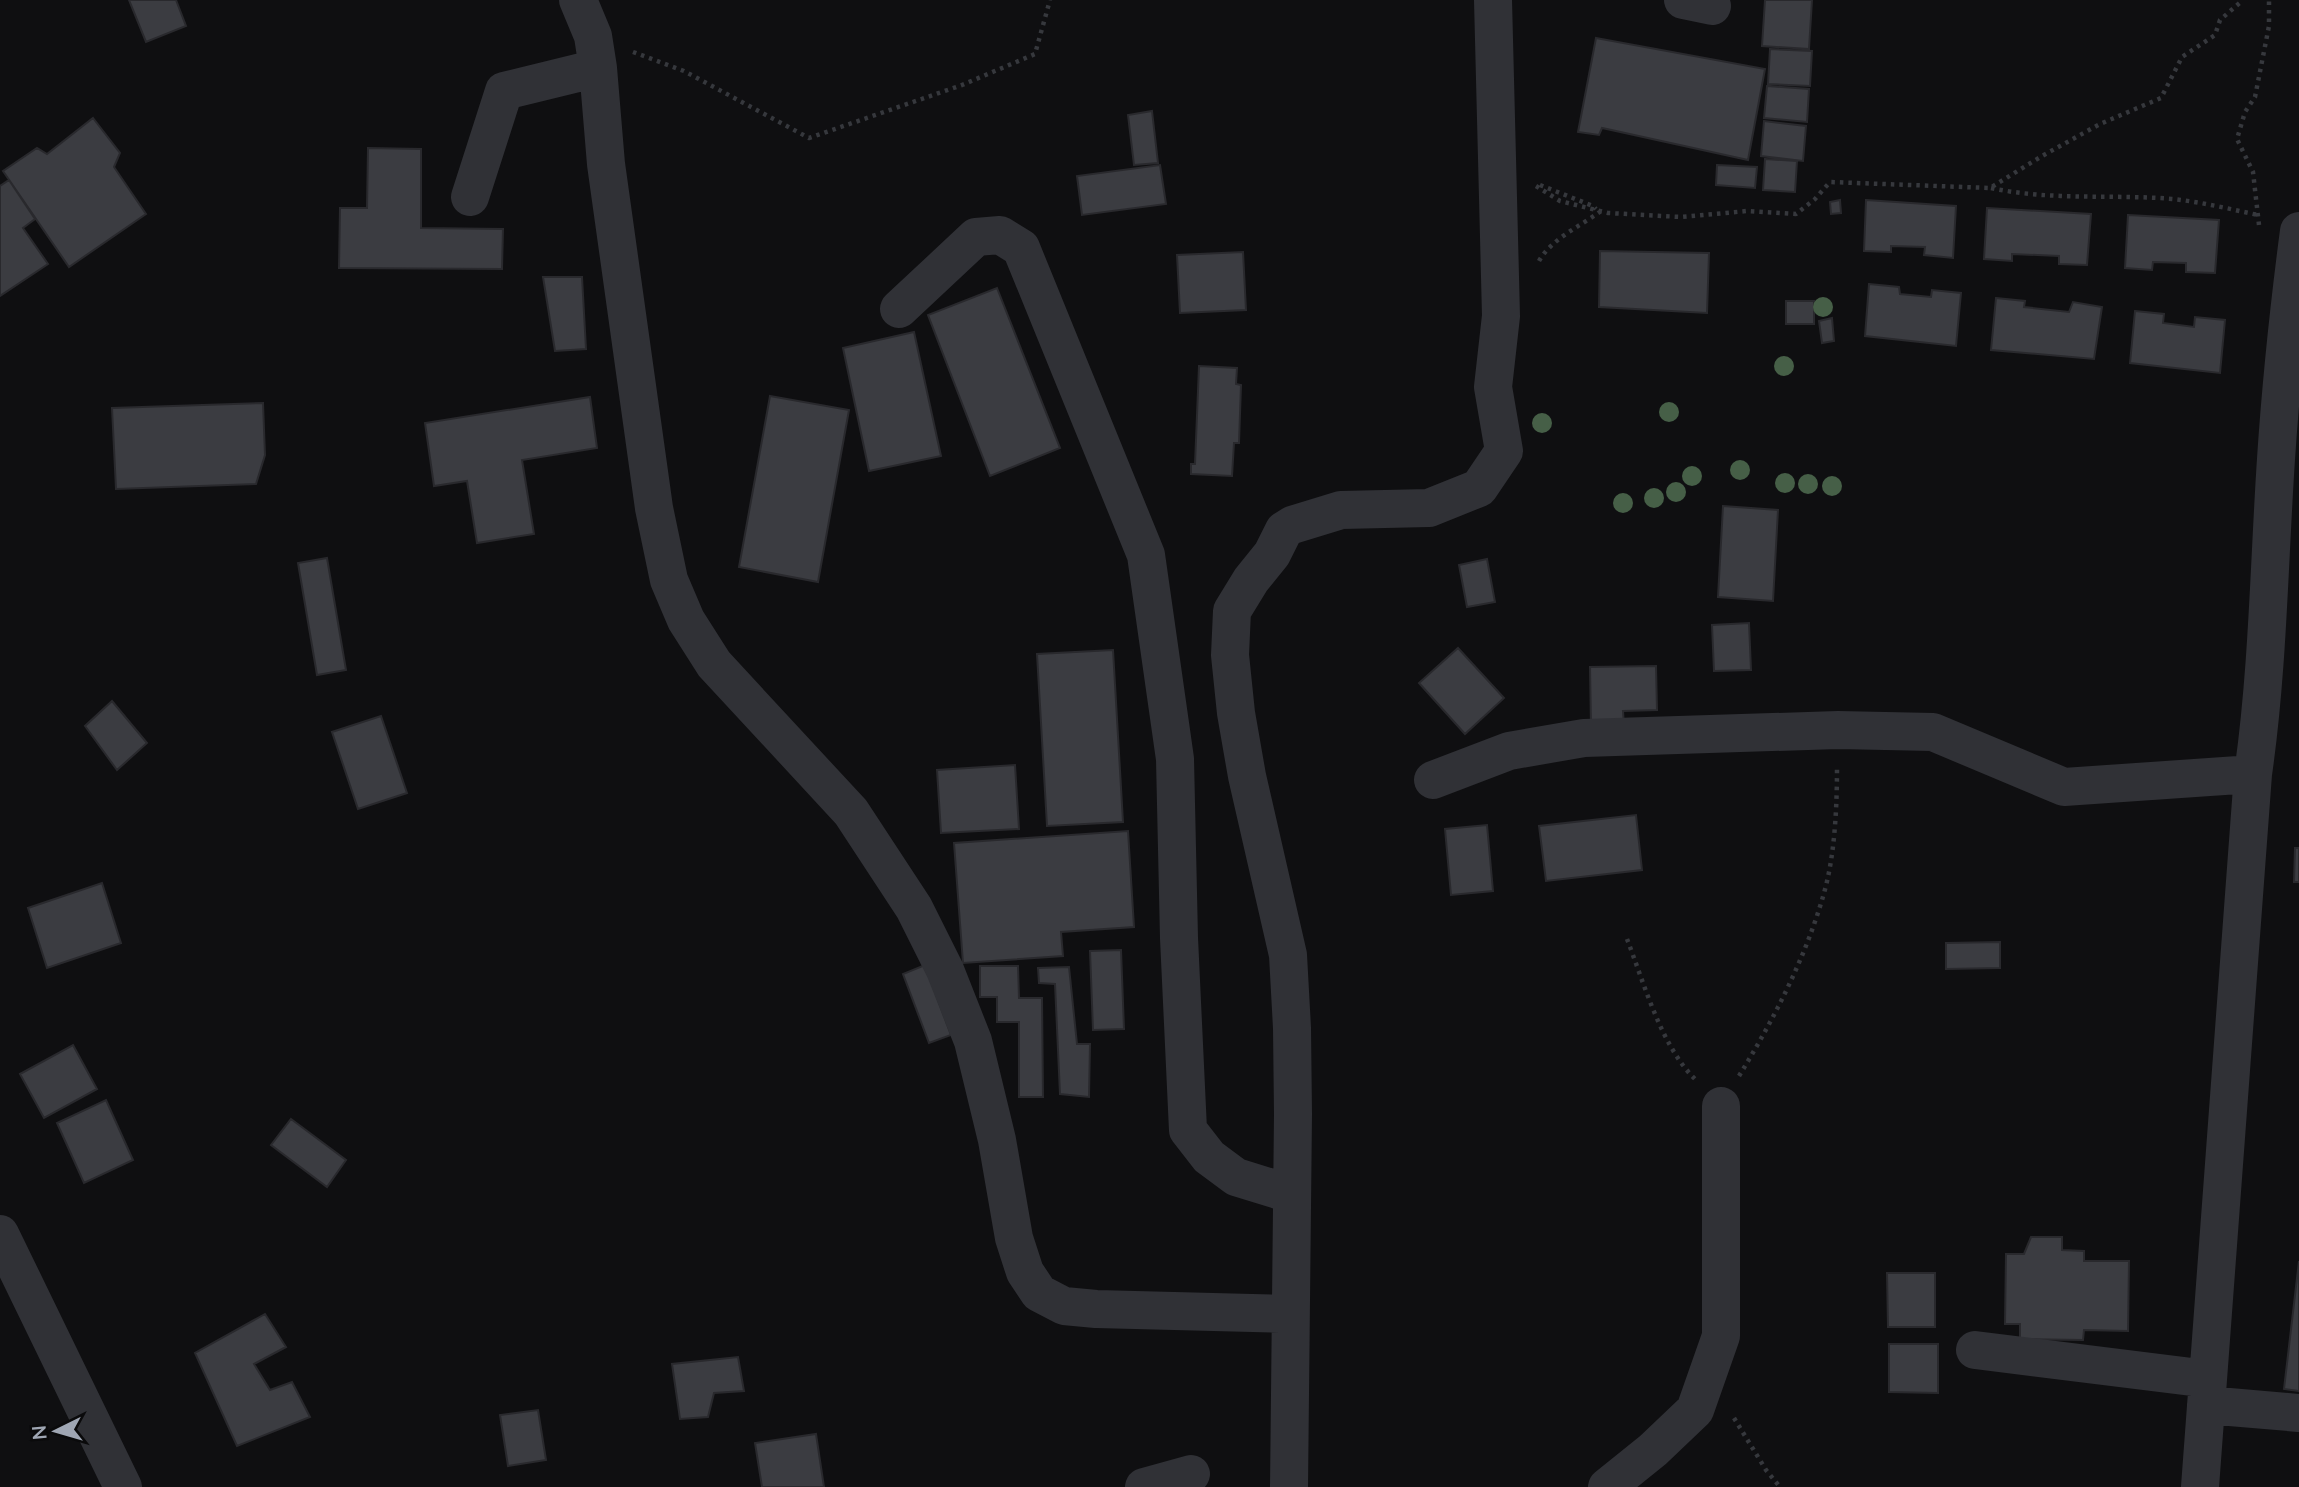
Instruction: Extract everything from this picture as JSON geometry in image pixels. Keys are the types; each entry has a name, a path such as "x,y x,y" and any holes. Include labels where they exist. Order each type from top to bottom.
{"street":[{"path":"578,0 596,52 606,164 654,508 669,580 686,620 714,664 851,812 914,908 945,970 973,1041 997,1140 1014,1238 1025,1272 1040,1293 1064,1306 1289,1314"},
{"path":"1289,1487 1292,1028 1288,955 1247,776 1236,713 1230,655 1232,611 1251,580 1272,554 1284,530 1341,510 1429,508 1479,488 1504,451 1493,387 1502,316 1493,0"},
{"path":"470,197 504,91 596,52"},
{"path":"2200,1487 2253,774 2261,717 2276,457 2299,231"},
{"path":"899,309 976,237 1000,235 1021,248 1146,555 1175,759 1179,938 1188,1130 1209,1157 1236,1177 1291,1194"},
{"path":"1433,780 1509,751 1584,738 1838,730 1933,732 2064,787 2253,774"},
{"path":"1607,1487 1653,1450 1695,1410 1721,1336 1721,1106"},
{"path":"0,1234 123,1487"},
{"path":"1975,1350 2207,1392 2299,1413"},
{"path":"1144,1487 1191,1474"}],"path":[{"path":"596,52 684,71 809,138 962,85 1035,54 1050,0"},
{"path":"1990,188 2100,124 2161,98 2182,57 2215,35 2220,20 2242,0"},
{"path":"2260,230 2253,172 2237,139 2245,113 2255,97 2269,26 2269,0"},
{"path":"1596,210 1593,206 1533,183 1560,201 1596,210 1608,213 1681,216 1747,211 1796,214 1830,182 2174,199 2258,215"},
{"path":"1627,939 1661,1026 1683,1068 1721,1106 1762,1039 1800,960 1825,891 1837,812 1838,730"},
{"path":"1732,1408 1734,1419 1780,1487"}],"building":[{"path":"129,0 176,0 186,26 146,42"},
{"path":"1765,0 1812,0 1809,49 1762,46"},
{"path":"1596,38 1765,69 1748,160 1602,128 1599,135 1578,132"},
{"path":"1770,49 1812,51 1810,86 1768,84"},
{"path":"1767,86 1809,89 1807,122 1764,118"},
{"path":"1152,111 1158,163 1134,165 1128,115"},
{"path":"93,118 120,153 114,167 146,214 69,267 3,171 37,148 47,154"},
{"path":"1764,121 1806,126 1803,161 1761,156"},
{"path":"368,148 421,149 421,228 503,229 502,269 339,268 340,208 367,208"},
{"path":"1765,159 1797,161 1795,192 1763,190"},
{"path":"1160,165 1166,204 1082,215 1077,176"},
{"path":"1717,165 1757,167 1755,188 1716,185"},
{"path":"9,180 35,219 23,228 48,264 0,296 0,186"},
{"path":"1840,200 1841,213 1831,214 1830,202"},
{"path":"1866,200 1956,206 1953,258 1924,255 1925,247 1891,246 1891,252 1864,251"},
{"path":"1987,208 2091,214 2087,265 2059,264 2059,256 2012,254 2012,261 1984,259"},
{"path":"2128,215 2219,220 2215,273 2186,272 2186,263 2153,262 2152,270 2125,268"},
{"path":"1600,251 1709,253 1707,313 1599,307"},
{"path":"1243,252 1246,310 1180,313 1177,255"},
{"path":"543,277 582,277 586,349 555,351"},
{"path":"1869,284 1899,287 1900,294 1931,297 1932,290 1961,293 1956,346 1865,336"},
{"path":"997,288 1060,448 990,476 928,315"},
{"path":"1996,298 2025,301 2024,307 2069,312 2073,302 2102,307 2094,359 1991,350"},
{"path":"1786,301 1814,301 1814,324 1786,324"},
{"path":"2135,311 2164,314 2163,323 2194,327 2195,317 2225,320 2220,373 2130,363"},
{"path":"1832,318 1834,341 1822,343 1819,321"},
{"path":"914,332 941,456 869,471 843,348"},
{"path":"1199,366 1237,368 1236,384 1241,385 1239,443 1234,443 1232,476 1191,474 1191,464 1195,464"},
{"path":"770,396 849,410 818,582 739,567"},
{"path":"590,397 597,448 522,460 534,534 477,543 467,481 434,486 425,423"},
{"path":"263,403 265,455 256,484 116,489 112,408"},
{"path":"1723,506 1778,510 1773,601 1718,597"},
{"path":"327,558 346,670 317,675 298,563"},
{"path":"1487,559 1495,602 1467,607 1459,565"},
{"path":"1749,623 1751,670 1714,671 1712,625"},
{"path":"1458,648 1504,698 1465,734 1419,683"},
{"path":"1113,650 1123,822 1047,826 1037,654"},
{"path":"1656,666 1657,710 1623,711 1624,726 1591,727 1590,667"},
{"path":"112,701 147,743 117,770 85,726"},
{"path":"381,716 407,793 358,809 332,732"},
{"path":"1015,765 1019,829 941,833 937,770"},
{"path":"1636,815 1642,870 1546,881 1539,826"},
{"path":"1487,825 1493,891 1451,895 1445,829"},
{"path":"1128,831 1134,927 1061,932 1063,956 963,963 954,843"},
{"path":"2295,848 2299,848 2299,882 2294,882"},
{"path":"102,883 121,943 47,968 28,908"},
{"path":"2000,942 2000,968 1946,969 1946,943"},
{"path":"1121,950 1124,1029 1093,1030 1090,951"},
{"path":"925,965 951,1035 929,1043 903,974"},
{"path":"980,966 1018,966 1019,998 1042,998 1043,1097 1019,1097 1019,1022 997,1022 997,997 980,997"},
{"path":"1069,967 1077,1044 1090,1044 1089,1097 1060,1094 1055,984 1039,983 1038,968"},
{"path":"73,1045 97,1089 44,1118 20,1074"},
{"path":"106,1100 133,1160 84,1183 57,1123"},
{"path":"291,1119 346,1160 327,1187 271,1145"},
{"path":"2031,1237 2062,1237 2062,1250 2084,1251 2084,1261 2129,1261 2128,1331 2084,1330 2083,1340 2020,1339 2020,1324 2005,1324 2006,1254 2024,1254"},
{"path":"2299,1261 2299,1391 2284,1389"},
{"path":"1887,1273 1935,1273 1935,1327 1888,1327"},
{"path":"265,1314 286,1347 254,1364 270,1390 292,1382 310,1417 237,1446 195,1353"},
{"path":"1889,1344 1938,1344 1938,1393 1889,1392"},
{"path":"738,1357 744,1391 714,1393 708,1417 680,1419 672,1364"},
{"path":"538,1410 546,1460 508,1466 500,1415"},
{"path":"816,1434 824,1487 762,1487 755,1443"}]}
